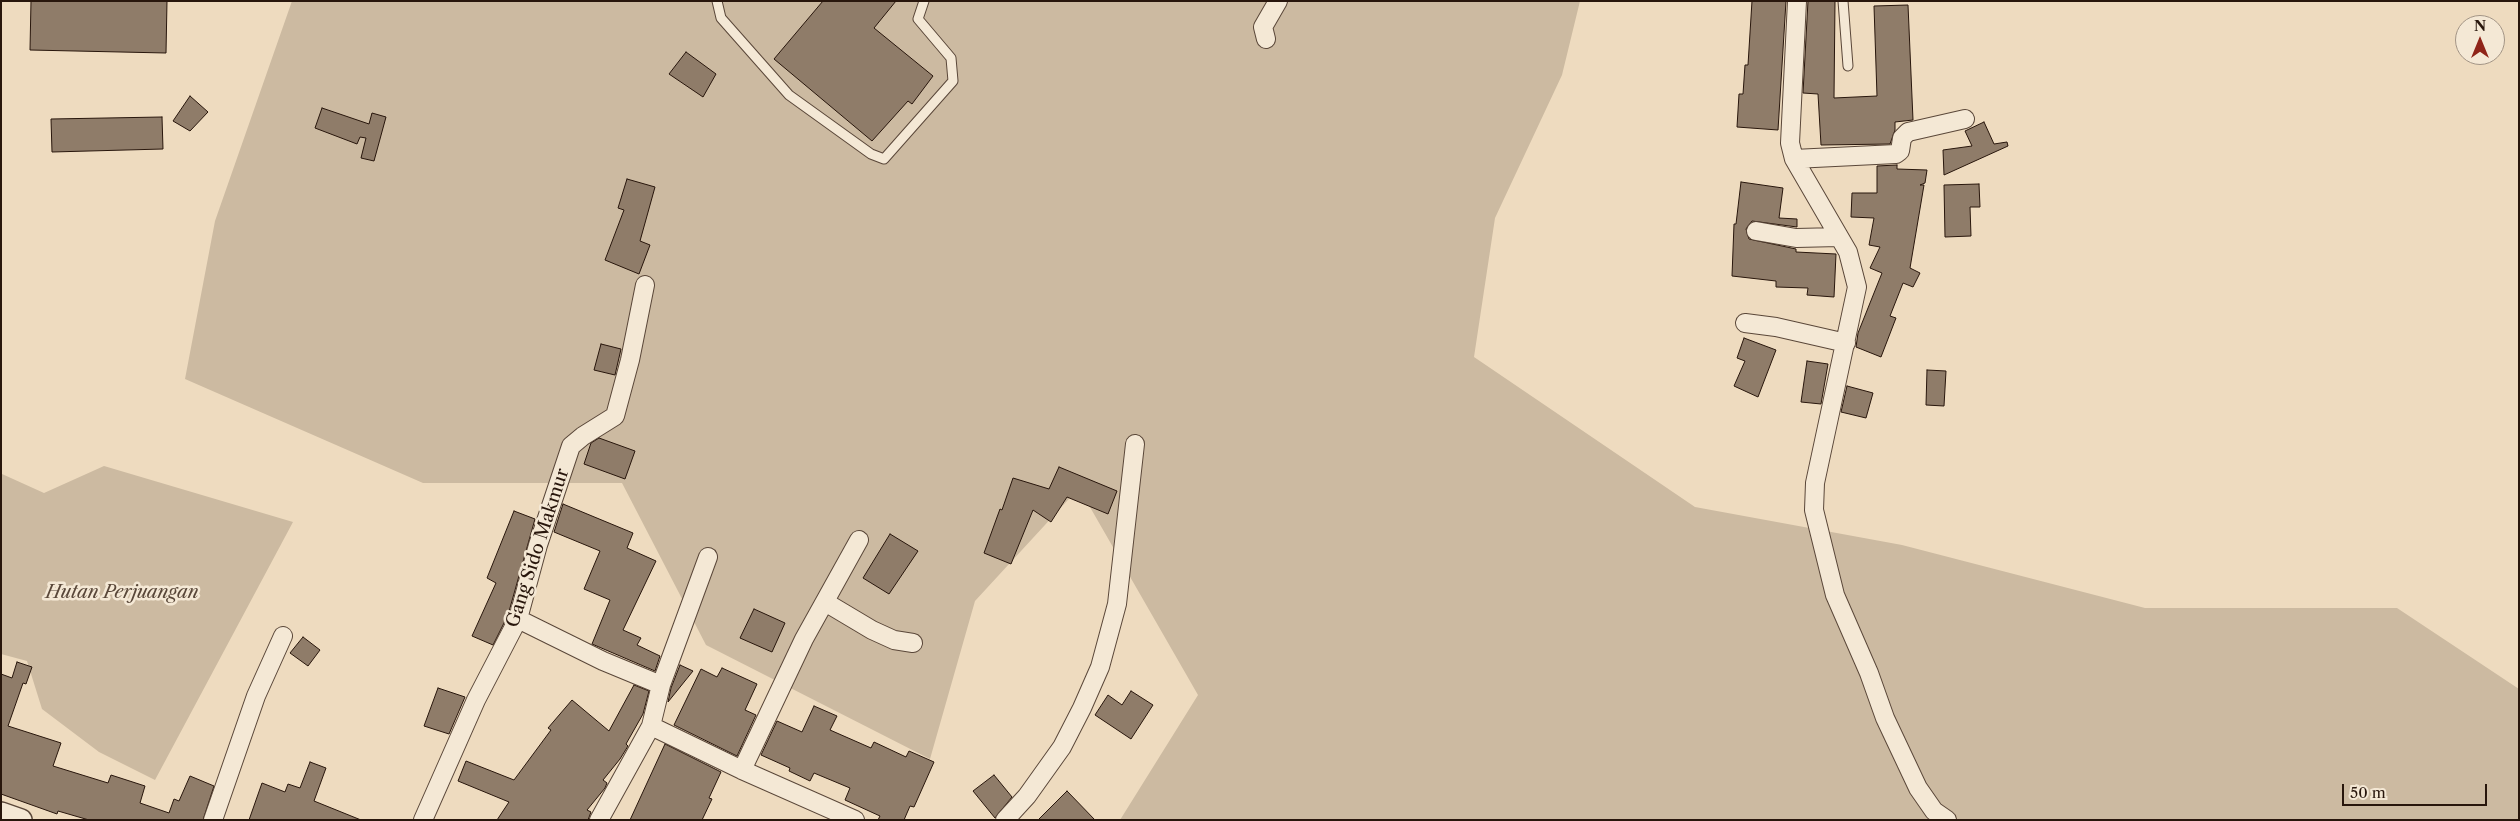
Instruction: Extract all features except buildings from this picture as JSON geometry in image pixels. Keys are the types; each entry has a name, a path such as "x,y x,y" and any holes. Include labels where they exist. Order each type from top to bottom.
{"street":[{"path":"1266,39 1263,27 1278,1"},
{"path":"1797,1 1790,143 1794,159 1848,252 1857,287 1821,448 1815,483 1814,510 1835,595 1869,673 1885,718 1918,788 1934,812 1947,820"},
{"path":"1794,159 1896,154 1900,151 1902,138 1908,132 1965,119"},
{"path":"1756,231 1796,238 1839,237"},
{"name":"Gang Sido Makmur","path":"423,820 476,700 518,619 538,545 571,446 614,416 630,360 645,285"},
{"path":"1746,323 1776,326 1846,343"},
{"path":"1005,820 1028,796 1062,747 1100,667 1117,604 1135,444"},
{"path":"742,770 804,640 860,540"},
{"path":"599,820 651,726 661,685 708,557"},
{"path":"825,602 872,630 894,640 913,643"},
{"path":"518,619 603,661 661,685"},
{"path":"213,820 256,696 283,636"},
{"path":"651,726 742,770 855,820"},
{"path":"1,813 21,820"}],"lane":[{"path":"717,1 721,18 789,95 871,154 884,159 953,81 951,58 918,19 924,1"},
{"path":"1843,1 1848,66"}],"green space":[{"path":"292,1 1580,1 1562,75 1495,218 1474,357 1695,507 1902,545 2145,608 2397,608 2519,689 2519,820 1120,820 1198,695 1079,488 975,601 930,759 706,645 622,483 423,483 185,379 215,221"},
{"name":"Hutan Perjuangan","path":"104,466 293,522 155,780 99,752 42,709 27,661 1,654 1,468 2,474 44,493"}]}
